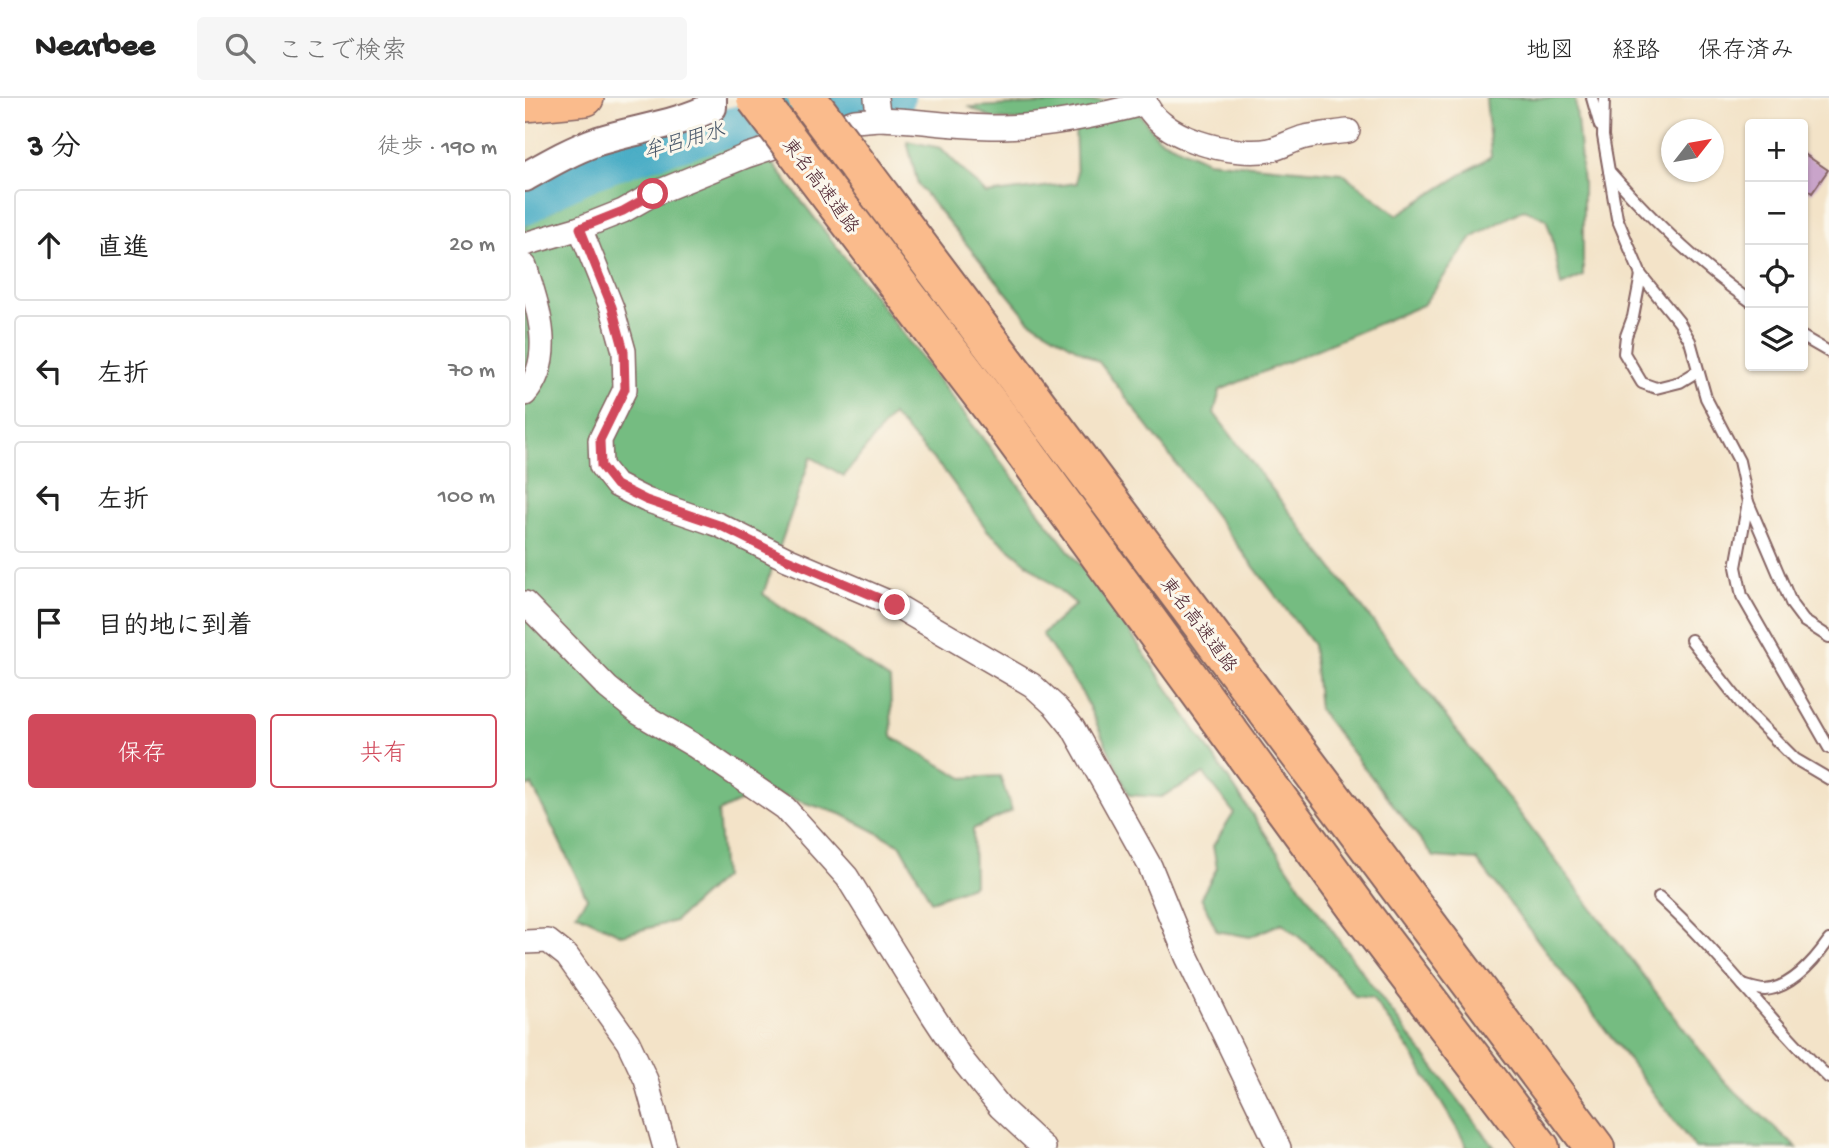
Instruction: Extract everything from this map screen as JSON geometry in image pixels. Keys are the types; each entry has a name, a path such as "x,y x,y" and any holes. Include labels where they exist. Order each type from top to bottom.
{"highway":[{"name":"東名高速道路","path":"756,98 999,417 1361,913 1541,1148"},
{"name":"東名高速道路","path":"807,98 1595,1148"}],"main road":[{"path":"525,104 586,98"}],"street":[{"path":"525,177 596,142 689,118 712,107 712,98"},
{"path":"525,244 580,228 623,211 653,194 746,156 855,121 878,109 915,120 959,126 1004,127 1086,119 1145,101 1162,123 1184,138 1226,150 1269,150 1306,137 1348,131"},
{"path":"580,228 612,307 624,351 625,389 600,440 601,466 616,485 646,500 719,525 787,559 895,605 1032,685 1055,706 1073,728 1150,866 1187,957 1279,1148"},
{"path":"525,266 541,326 543,362 525,394"},
{"path":"525,603 608,688 639,713 695,746 785,808 847,877 964,1061 1000,1107 1045,1148"},
{"path":"525,942 548,941 567,956 628,1042 646,1080 665,1148"}],"lane":[{"path":"1592,98 1603,136 1617,218 1640,275 1679,321 1691,341 1706,398 1739,461 1748,502 1792,605 1804,621 1829,637"},
{"path":"1603,136 1604,98"},
{"path":"1608,170 1682,248 1745,297"},
{"path":"1640,275 1633,317 1626,336 1625,353 1637,375 1642,383 1656,388 1680,382 1698,371"},
{"path":"1808,340 1829,352"},
{"path":"1748,502 1736,567 1742,596 1829,748"},
{"path":"1691,640 1747,711 1795,759 1829,779"},
{"path":"1659,897 1692,927 1795,1046 1829,1078"},
{"path":"1743,985 1763,990 1781,987 1820,954 1829,940"}],"green space":[{"path":"1486,98 1575,98 1583,184 1583,276 1561,286 1546,219 1524,209 1472,238 1423,305 1220,390 1214,413 1723,1080 1797,1148 1695,1148 1477,860 1434,857 1319,710 1313,645 1099,362 1029,320 918,185 907,141 941,148 986,194 1077,183 1075,123 993,119 970,107 1129,100 1158,138 1207,161 1342,173 1397,215 1491,156"},
{"path":"727,140 755,140 1121,619 1303,890 1495,1148 1466,1148 1410,1050 1372,998 1355,996 1323,957 1282,923 1250,937 1217,931 1201,897 1217,868 1213,846 1234,813 1204,774 1161,797 1129,795 1084,696 1042,634 1076,604 988,531 946,473 892,415 844,476 811,457 763,594 890,680 892,737 963,778 1000,776 1012,811 973,829 974,885 931,901 901,845 841,814 763,790 718,812 723,877 675,921 622,935 576,913 587,898 532,785 525,787 525,226 588,190 658,157"}],"building":[{"path":"1808,156 1828,170 1812,193 1808,190"}],"waterway":[{"name":"牟呂用水","path":"525,205 541,194 591,170 691,137 777,117 895,98"}],"route":[{"path":"653,194 623,211 580,228 612,307 624,351 625,389 600,440 601,466 616,485 646,500 719,525 787,559 895,605"}]}
